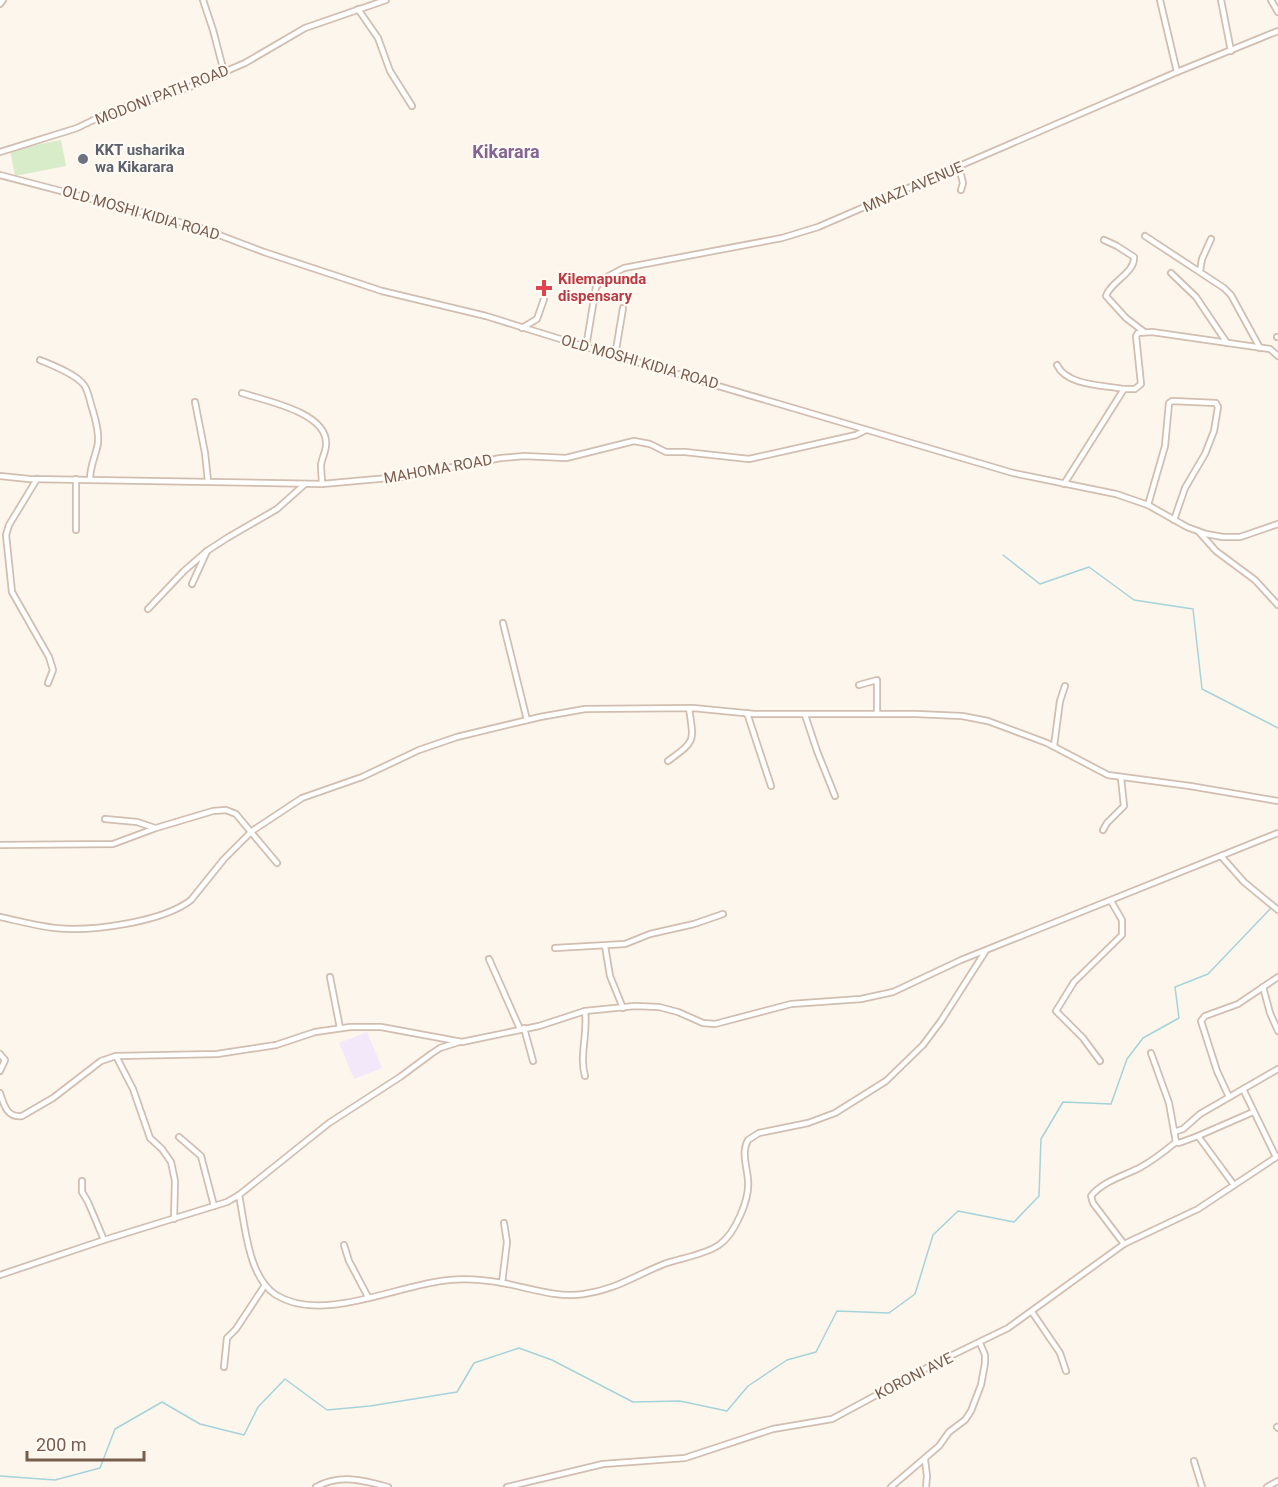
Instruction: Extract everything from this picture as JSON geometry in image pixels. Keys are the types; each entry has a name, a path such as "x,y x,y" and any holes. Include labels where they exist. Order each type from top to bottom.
{"street":[{"path":"0,4 3,0"},
{"path":"203,0 224,72"},
{"name":"MODONI PATH ROAD","path":"0,152 72,129 114,110 185,89 245,63 305,28 386,0"},
{"path":"1160,0 1177,72"},
{"path":"1221,0 1231,51"},
{"path":"1271,0 1278,12"},
{"path":"358,9 378,38 390,71 412,106"},
{"name":"MNAZI AVENUE","path":"586,347 596,287 614,272 635,265 782,238 818,227 1177,72 1278,31"},
{"path":"959,167 963,183 961,190"},
{"name":"OLD MOSHI KIDIA ROAD","path":"0,175 206,229 264,252 382,291 486,316 1013,473 1116,494 1148,505 1199,532 1215,536 1240,537 1278,524"},
{"path":"1145,236 1217,282 1231,295 1260,348"},
{"path":"1200,271 1202,259 1211,239"},
{"path":"1104,240 1134,257 1133,265 1110,288 1106,296 1126,318 1143,331"},
{"path":"1171,273 1196,297 1227,343"},
{"path":"522,328 537,319 544,299"},
{"path":"615,356 624,308"},
{"path":"1057,365 1061,373 1073,380 1135,389 1141,384 1136,336 1137,333 1143,331 1270,349 1278,356"},
{"path":"40,360 78,379 87,390 96,420 98,439 91,463 90,479"},
{"path":"1064,484 1124,389"},
{"path":"242,393 292,409 318,424 326,441 321,465 322,484"},
{"path":"1148,505 1165,446 1169,402 1172,400 1216,403 1218,407 1214,431 1185,488 1174,520"},
{"path":"195,402 208,481"},
{"name":"MAHOMA ROAD","path":"0,476 37,479 322,484 400,477 501,458 524,456 566,458 634,441 650,444 666,452 749,459 856,435 866,430"},
{"path":"37,479 9,525 6,535 12,592 50,657 53,670 48,683"},
{"path":"76,479 76,530"},
{"path":"148,609 184,571 207,552 277,509 305,484"},
{"path":"1199,532 1216,551 1255,579 1278,605"},
{"path":"192,584 207,552"},
{"path":"503,623 527,720"},
{"path":"859,684 878,680 877,714"},
{"path":"1054,746 1060,701 1065,686"},
{"path":"668,761 692,740 688,708"},
{"path":"0,916 70,929 105,926 164,914 191,900 252,831 302,798 362,777 419,750 457,737 585,709 688,708 805,715 962,716 988,721 1054,746 1101,772 1121,778 1190,786 1278,801"},
{"path":"747,713 771,786"},
{"path":"805,715 816,751 835,796"},
{"path":"1103,830 1124,806 1121,778"},
{"path":"0,845 105,845 124,841 156,828 213,811 226,810 236,814 277,863"},
{"path":"105,819 137,822 156,828"},
{"path":"0,1275 214,1206 239,1195 328,1123 400,1077 440,1048 547,1024 585,1011 658,1007 678,1012 703,1023 715,1024 790,1004 861,999 893,992 953,963 1278,833"},
{"path":"1221,856 1244,882 1278,909"},
{"path":"1100,1061 1083,1038 1056,1011 1074,982 1122,935 1122,920 1111,901"},
{"path":"555,948 625,944 650,934 694,924 723,914"},
{"path":"605,946 610,976 623,1008"},
{"path":"239,1195 253,1262 265,1285 274,1294 284,1299 326,1304 448,1280 466,1279 502,1283 570,1296 603,1291 665,1264 719,1245 733,1228 745,1204 748,1185 744,1150 748,1140 759,1133 808,1123 835,1113 886,1081 923,1045 985,952"},
{"path":"489,959 522,1029 534,1061"},
{"path":"330,977 340,1028"},
{"path":"1229,1097 1216,1071 1201,1021 1205,1016 1238,1004 1278,977"},
{"path":"1263,987 1278,1031"},
{"path":"585,1011 587,1024 583,1060 585,1076"},
{"path":"0,1093 8,1112 22,1116 53,1098 101,1061 116,1056 217,1054 276,1045 315,1032 340,1028 381,1027 462,1042"},
{"path":"1151,1053 1168,1103 1176,1142"},
{"path":"0,1054 5,1060 0,1071"},
{"path":"116,1056 133,1089 150,1138 171,1162 175,1181 174,1219"},
{"path":"1174,1132 1186,1127 1200,1114 1278,1069"},
{"path":"1243,1089 1277,1157"},
{"path":"1124,1244 1093,1203 1091,1196 1116,1178 1134,1171 1161,1155 1176,1142 1198,1136 1253,1112"},
{"path":"1198,1136 1234,1185"},
{"path":"179,1137 201,1156 214,1206"},
{"name":"KORONI AVE","path":"507,1487 603,1464 685,1458 773,1429 832,1419 934,1364 1008,1328 1124,1244 1197,1209 1277,1157"},
{"path":"82,1181 81,1192 88,1202 104,1240"},
{"path":"502,1283 507,1242 504,1223"},
{"path":"344,1245 349,1261 368,1297"},
{"path":"224,1367 228,1338 265,1285"},
{"path":"1032,1312 1060,1353 1066,1371"},
{"path":"891,1487 925,1460 971,1411 981,1385 985,1363 985,1355 980,1343"},
{"path":"925,1460 926,1487"},
{"path":"1194,1461 1202,1487"},
{"path":"316,1487 328,1481 352,1478 388,1487"},
{"path":"1267,1487 1278,1481"}],"shaded area":[{"path":"367,1032 382,1068 354,1079 339,1043"}],"green space":[{"path":"61,140 66,166 15,176 10,150"}],"waterway":[{"path":"1003,555 1040,584 1089,567 1134,600 1193,609 1202,689 1278,728"},
{"path":"0,1476 55,1480 100,1468 115,1429 162,1402 200,1424 244,1435 258,1407 285,1379 327,1410 370,1406 457,1392 474,1363 519,1348 552,1360 633,1402 680,1401 727,1411 748,1386 787,1360 816,1352 837,1311 889,1313 915,1294 933,1235 958,1211 1014,1222 1039,1196 1041,1139 1063,1102 1111,1104 1127,1059 1143,1038 1179,1018 1175,987 1208,974 1272,907"}],"place":[{"name":"KKT usharika wa Kikarara","path":"83,159"},
{"name":"Kilemapunda dispensary","path":"544,288"}],"district":[{"name":"Kikarara","path":"506,151"}]}
